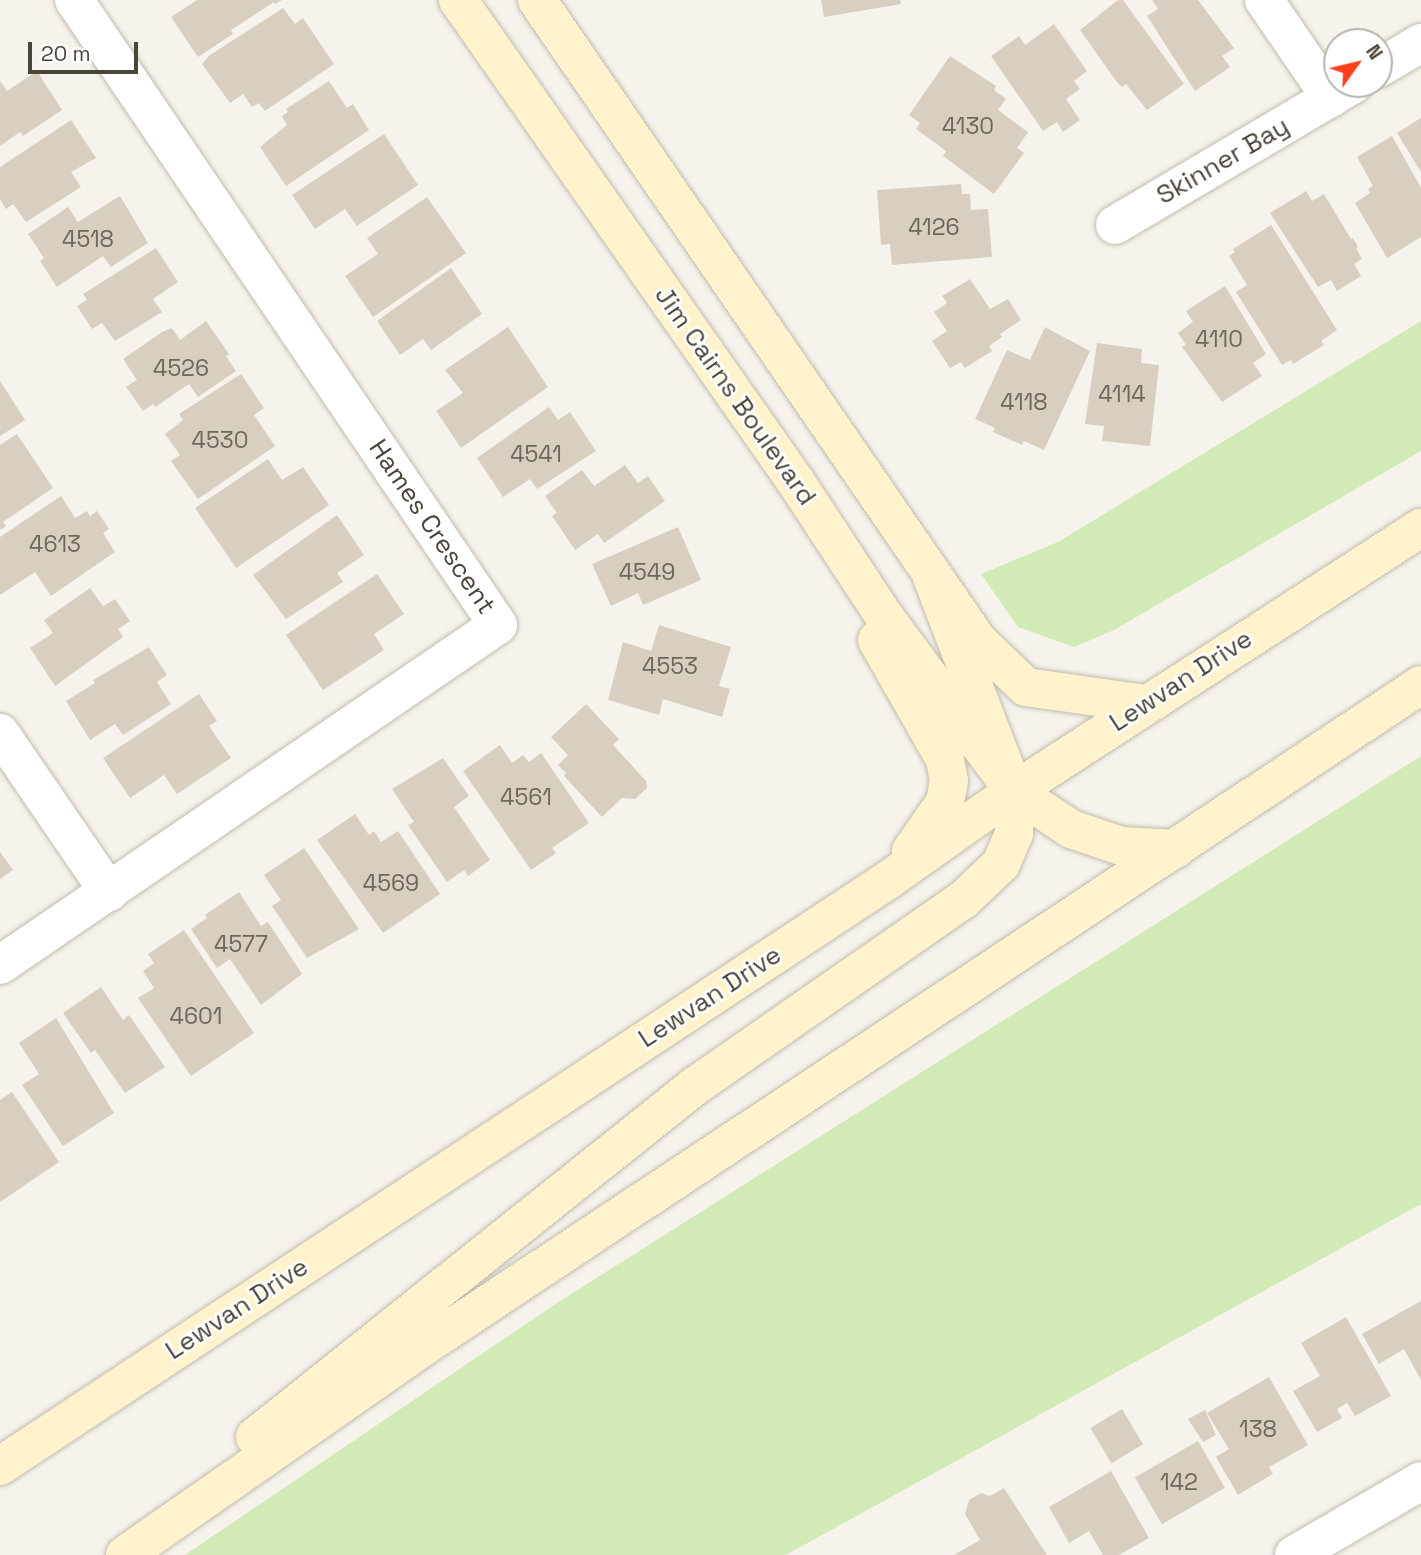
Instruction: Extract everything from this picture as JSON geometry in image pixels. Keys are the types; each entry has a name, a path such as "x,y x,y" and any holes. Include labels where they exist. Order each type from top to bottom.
{"main road":[{"name":"Jim Cairns Boulevard","path":"458,0 796,482 884,616 1014,790 1071,829 1121,846 1177,849"},
{"path":"537,0 978,641 1026,687 1146,704"},
{"path":"796,482 866,621 945,759 949,781 946,802 891,878"},
{"name":"Lewvan Drive","path":"0,1466 891,878 1014,790 1421,528"},
{"path":"110,1555 403,1316 695,1086 963,900 1002,864 1014,834 1014,790 932,577"},
{"path":"125,1555 435,1339 1421,685"}],"street":[{"name":"Hames Crescent","path":"0,965 498,625 74,0"},
{"path":"1264,0 1323,69"},
{"path":"1393,60 1421,43"},
{"name":"Skinner Bay","path":"1115,225 1330,98"},
{"path":"0,733 109,892"},
{"path":"1294,1555 1421,1481"}],"green space":[{"path":"1421,321 1421,451 1114,630 1074,647 1018,627 981,574 1058,542"},
{"path":"1421,756 1421,1204 786,1555 185,1555 557,1303"}],"building":[{"path":"197,0 282,0 275,4 274,2 231,30 233,34 198,57 171,17"},
{"path":"821,0 900,0 901,4 824,17"},
{"path":"1118,0 1123,0 1184,84 1147,110 1126,84 1122,87 1116,81 1080,30"},
{"path":"1152,0 1198,0 1234,48 1222,56 1230,67 1195,91 1147,16 1158,9"},
{"path":"283,8 295,24 303,18 334,64 265,111 259,103 252,107 243,94 230,103 202,64 210,55"},
{"path":"1054,24 1087,71 1074,81 1080,89 1066,99 1080,120 1063,132 1057,122 1043,131 991,56 1019,36 1025,45"},
{"path":"950,56 996,86 994,90 1006,99 998,110 1028,132 1017,148 1024,153 994,194 943,156 946,151 916,129 920,123 909,115"},
{"path":"37,71 62,110 23,136 20,132 0,146 0,81 7,91"},
{"path":"329,81 347,108 353,104 369,130 286,186 260,147 287,125 282,116 288,112 286,109"},
{"path":"1421,118 1421,172 1397,133"},
{"path":"71,120 96,158 71,172 81,187 26,222 13,204 6,209 0,199 0,167"},
{"path":"384,134 418,185 357,226 345,209 315,229 292,195"},
{"path":"1392,136 1421,188 1421,237 1387,258 1355,203 1370,193 1368,189 1373,186 1357,157"},
{"path":"961,184 962,194 970,194 971,210 988,209 992,257 892,265 890,244 881,245 877,190"},
{"path":"1306,191 1312,201 1324,194 1351,239 1353,238 1362,259 1354,264 1361,276 1337,291 1331,280 1318,287 1270,213"},
{"path":"120,196 148,243 111,267 103,256 57,287 40,261 44,258 28,234 68,207 78,222"},
{"path":"427,197 466,253 373,317 345,276 378,254 367,238"},
{"path":"1271,225 1337,330 1321,341 1324,345 1293,364 1291,360 1282,365 1236,292 1247,285 1229,256 1235,252 1233,249"},
{"path":"156,248 178,282 153,299 162,312 115,341 102,323 92,329 77,306 87,300 83,294"},
{"path":"451,268 482,314 431,350 423,339 400,355 377,321"},
{"path":"970,279 990,309 1008,299 1021,320 1000,334 1002,337 989,346 992,351 965,368 961,362 950,368 932,341 947,331 934,312 947,303 942,296"},
{"path":"1225,286 1266,354 1253,363 1262,376 1222,402 1182,347 1186,345 1178,333 1193,322 1186,311"},
{"path":"206,321 229,354 226,356 236,371 198,397 189,384 155,407 153,404 143,411 126,387 137,380 123,359 162,332 172,328 180,340"},
{"path":"508,327 548,387 461,448 436,411 463,393 445,370"},
{"path":"1045,327 1090,351 1044,450 1024,441 1022,445 993,432 995,428 975,419 1007,350 1030,360"},
{"path":"1097,343 1142,349 1141,363 1159,365 1150,446 1102,441 1104,426 1085,424"},
{"path":"241,374 264,408 254,415 275,446 198,499 171,461 180,455 165,434 183,420 179,414"},
{"path":"0,381 25,420 0,436"},
{"path":"549,407 558,420 570,412 596,451 537,489 530,479 503,497 477,458"},
{"path":"17,434 53,488 3,522 6,526 0,530 0,445"},
{"path":"268,459 282,480 303,467 329,505 236,568 195,508"},
{"path":"625,465 638,483 648,476 665,501 604,543 598,534 575,550 552,516 557,513 545,496 582,470 594,486"},
{"path":"61,496 75,518 87,511 90,516 97,511 109,529 103,533 115,552 51,596 35,572 0,595 0,537"},
{"path":"337,515 364,555 337,573 343,582 286,619 253,575"},
{"path":"678,527 701,580 643,605 638,593 611,606 592,564"},
{"path":"377,574 404,614 374,634 384,650 323,690 286,635"},
{"path":"90,588 103,606 115,599 130,621 118,629 123,637 55,686 30,648 53,633 44,620"},
{"path":"659,625 731,647 719,686 730,689 722,717 663,699 659,715 608,700 623,642 651,651"},
{"path":"149,647 167,675 157,682 171,704 123,735 115,724 90,740 66,701 95,683 93,680"},
{"path":"199,694 217,721 209,726 231,758 177,794 164,775 130,798 103,758"},
{"path":"586,704 619,739 613,745 646,781 647,788 635,799 622,798 602,817 564,776 566,773 558,765 568,755 551,737"},
{"path":"500,745 512,763 523,755 529,762 541,753 589,823 552,848 556,853 531,870 463,771"},
{"path":"443,758 469,796 454,807 490,860 468,876 464,870 447,882 408,825 414,822 392,789"},
{"path":"355,814 369,835 374,831 381,842 398,831 440,894 383,933 317,840"},
{"path":"304,848 359,929 307,958 272,906 281,900 264,875"},
{"path":"0,852 13,870 0,879"},
{"path":"239,892 261,926 268,922 302,974 261,1005 230,959 217,968 191,929 207,918 205,915"},
{"path":"184,930 254,1033 191,1076 138,998 154,988 143,971 154,963 148,954"},
{"path":"101,987 123,1020 129,1015 165,1067 125,1093 95,1050 91,1053 63,1013"},
{"path":"56,1018 114,1113 63,1146 22,1085 39,1074 19,1043"},
{"path":"12,1092 59,1162 0,1202 0,1100"},
{"path":"1421,1301 1421,1380 1404,1349 1379,1364 1362,1334"},
{"path":"1346,1317 1391,1396 1355,1416 1347,1403 1337,1409 1342,1418 1317,1432 1293,1391 1320,1376 1301,1343"},
{"path":"1269,1377 1308,1445 1269,1467 1273,1474 1238,1495 1216,1457 1229,1449 1207,1413"},
{"path":"1122,1409 1143,1444 1111,1463 1090,1428"},
{"path":"1205,1410 1216,1435 1203,1442 1188,1419"},
{"path":"1198,1441 1225,1488 1162,1524 1135,1478"},
{"path":"1111,1471 1149,1538 1119,1555 1103,1555 1089,1531 1069,1543 1049,1507"},
{"path":"1004,1488 1047,1555 954,1555 980,1540 965,1514 969,1500 981,1493 990,1496"}]}
